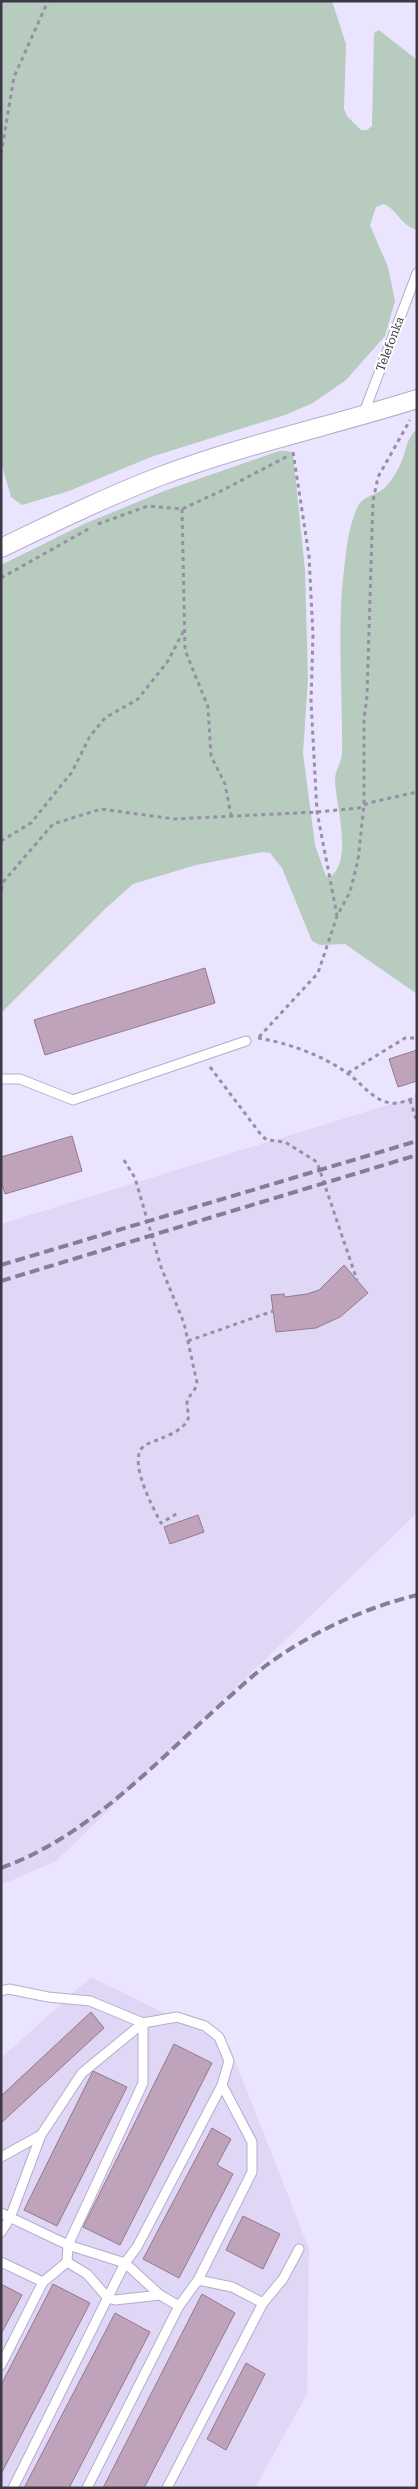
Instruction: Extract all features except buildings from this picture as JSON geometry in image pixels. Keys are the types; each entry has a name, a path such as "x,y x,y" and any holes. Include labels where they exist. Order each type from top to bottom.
{"street":[{"path":"1,548 77,510 159,477 241,449 292,444 363,416 415,407"}],"lane":[{"name":"Telefonka","path":"363,416 417,272"},
{"path":"1,1079 20,1079 73,1100 202,1057 246,1040"},
{"path":"1,1991 9,1989 48,1997 90,2001 143,2023"},
{"path":"1,2232 10,2218 41,2135 82,2073 143,2023 177,2017 205,2026 219,2037 229,2061 222,2085 137,2247 125,2263 12,2488"},
{"path":"1,2365 43,2282 67,2262 68,2245 144,2083 143,2023"},
{"path":"86,2488 178,2306 198,2280 252,2172 252,2142 222,2085"},
{"path":"1,2157 41,2135"},
{"path":"1,2213 68,2245 125,2263 160,2295 178,2306"},
{"path":"166,2488 263,2303 283,2278 299,2249"},
{"path":"1,2262 43,2282"},
{"path":"67,2262 88,2274 108,2298 115,2300 160,2295"},
{"path":"198,2280 232,2287 263,2303"}],"path":[{"path":"1,154 14,77 48,1"},
{"path":"259,1037 318,973 337,916 350,892 358,860 364,805 364,719 373,501 378,477 415,407"},
{"path":"1,578 94,526 148,506 182,509 229,487 292,444 309,556 313,635 311,701 317,812 337,916"},
{"path":"182,509 185,650 208,707 211,756 225,784 231,815"},
{"path":"1,841 31,823 72,772 90,736 105,718 138,699 168,661 184,629"},
{"path":"1,890 4,881 53,824 101,809 174,819 317,812 359,808 364,805 417,792"},
{"path":"246,1040 259,1037 312,1053 348,1073 366,1090 390,1103 410,1100 417,1096"},
{"path":"348,1073 405,1038 417,1038"},
{"path":"202,1057 262,1136 267,1140 285,1142 317,1162 357,1280"},
{"path":"410,1100 417,1122"},
{"path":"124,1160 135,1178 162,1267 184,1323 197,1383 196,1388 187,1401 188,1419 171,1434 146,1445 141,1449 137,1459 147,1494 161,1523 178,1513"},
{"path":"188,1341 273,1311"}],"shaded area":[{"path":"417,1096 417,1513 56,1861 1,1885 1,1224"},
{"path":"91,1977 229,2045 309,2249 307,2394 255,2488 1,2488 1,2058"}],"green space":[{"path":"1,1 332,1 346,44 344,109 347,116 361,130 367,130 372,126 374,33 379,30 417,60 417,230 406,224 393,210 384,204 376,207 370,225 388,267 395,301 385,336 346,380 313,403 285,415 151,457 69,491 22,505 11,497 1,462"},
{"path":"417,429 417,994 345,944 320,945 312,941 282,868 270,853 263,852 196,865 133,884 105,909 1,1013 1,565 84,524 164,491 279,451 288,451 293,454 305,570 308,679 303,753 315,845 326,876 330,877 337,869 341,858 342,845 335,779 342,753 341,609 348,540 358,506 363,500 379,492 389,483 401,464 410,438"}],"railway":[{"path":"1,1265 417,1141"},
{"path":"1,1281 417,1155"},
{"path":"1,1868 32,1855 90,1819 143,1776 252,1676 299,1643 356,1615 417,1595"}]}
